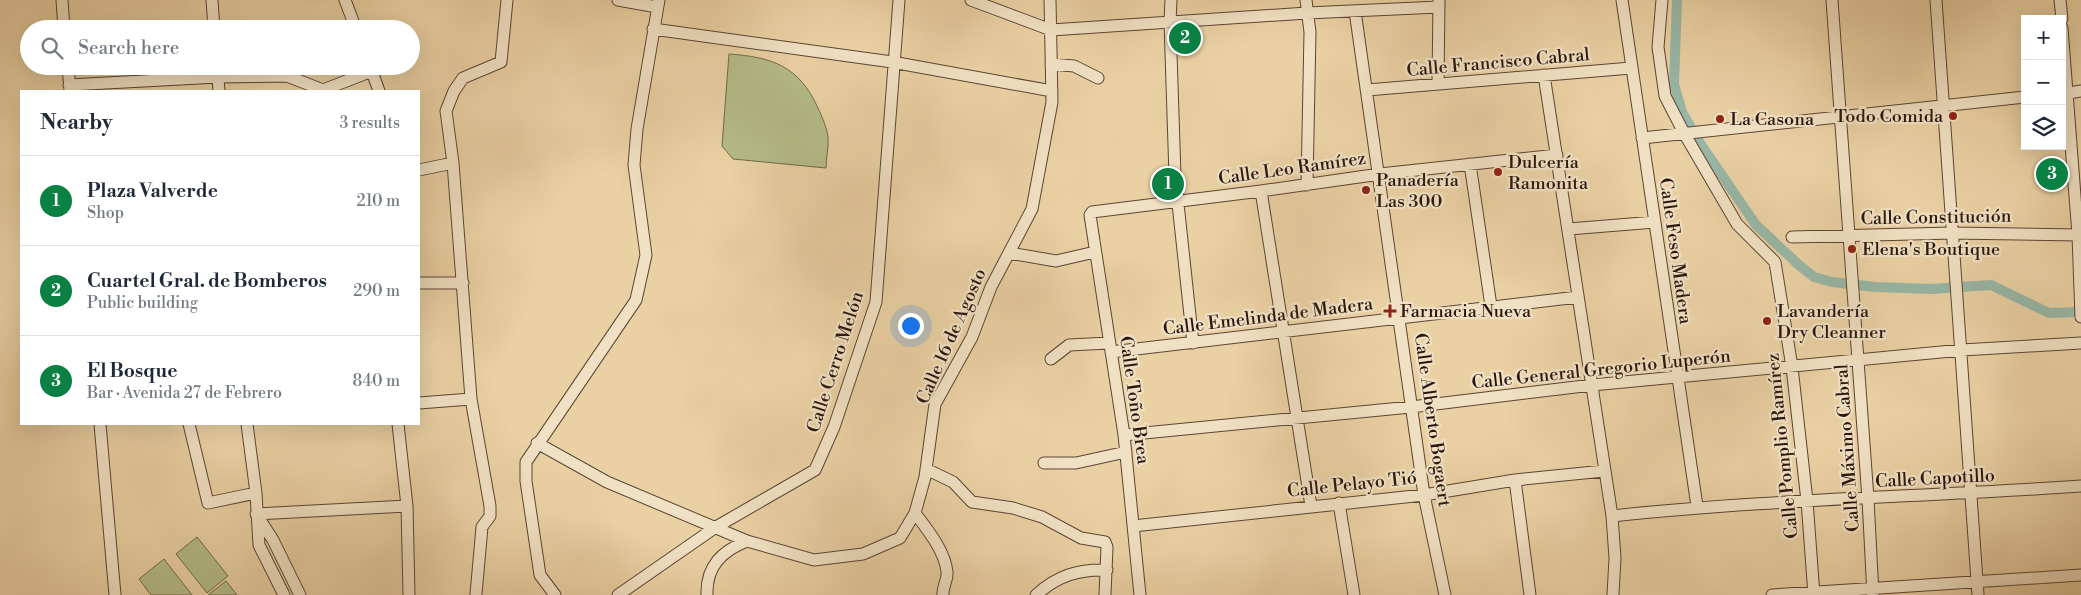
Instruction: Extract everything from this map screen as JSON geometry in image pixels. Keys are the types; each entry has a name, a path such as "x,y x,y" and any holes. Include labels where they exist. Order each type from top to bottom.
{"street":[{"path":"62,0 63,20"},
{"path":"212,0 213,20"},
{"path":"345,0 353,20"},
{"path":"476,594 482,526 490,516 490,506 471,399 453,163 446,111 454,91 462,78 501,62 507,0"},
{"path":"555,595 540,575 526,481 526,462 537,443 636,300 646,255 634,165 637,129 658,3 618,0"},
{"name":"Calle Cerro Melón","path":"618,595 716,527 815,470 834,427 876,302 892,62 899,0"},
{"path":"972,0 1051,30 1355,11 1439,3 1438,84"},
{"name":"Calle 16 de Agosto","path":"537,443 607,482 747,541 814,560 863,554 900,538 916,513 926,469 935,404 972,337 991,287 1032,209 1052,102 1050,0"},
{"path":"1171,0 1175,176 1194,342"},
{"path":"1306,0 1310,32 1307,185"},
{"name":"Calle Feso Madera","path":"1622,0 1697,506"},
{"name":"Calle Pomplio Ramírez","path":"1662,0 1658,47 1665,96 1737,224 1775,262 1792,367 1808,502 1814,594"},
{"name":"Calle Máximo Cabral","path":"1832,0 1854,292 1873,592"},
{"path":"1936,0 1962,350 1977,589"},
{"path":"2060,0 2062,15"},
{"name":"Calle Alberto Bogaert","path":"1355,11 1380,174 1424,495 1445,595"},
{"path":"653,29 892,62 1052,91"},
{"path":"1051,64 1074,66 1098,78"},
{"name":"Calle Francisco Cabral","path":"1368,90 1631,68"},
{"path":"69,75 70,88 149,86 203,75"},
{"path":"218,75 219,90"},
{"path":"270,75 287,76 323,90 357,75"},
{"path":"373,75 379,90"},
{"path":"1544,75 1612,516 1615,558 1613,595"},
{"path":"2066,93 2081,91"},
{"path":"1642,138 2021,98"},
{"path":"2065,105 2079,235 2081,317"},
{"name":"Calle Leo Ramírez","path":"1092,212 1261,192 1380,174 1557,155"},
{"path":"420,170 453,163"},
{"path":"1470,164 1491,306"},
{"path":"1261,192 1311,506"},
{"name":"Calle Toño Brea","path":"1092,212 1090,215 1095,252 1124,435 1140,595"},
{"path":"1569,229 1655,222"},
{"name":"Calle Constitución","path":"1792,237 1952,233 2079,235"},
{"path":"1009,253 1056,260 1095,252"},
{"path":"420,283 463,283"},
{"name":"Calle Emelinda de Madera","path":"1051,359 1069,345 1110,348 1194,342 1578,297"},
{"name":"Calle General Gregorio Luperón","path":"1124,435 1411,407 1592,384 1677,378 1962,350 2081,342"},
{"path":"420,402 471,399"},
{"path":"100,425 115,595"},
{"path":"189,425 208,503 256,493"},
{"path":"247,425 256,493 258,545 284,595"},
{"path":"398,425 407,506 409,595"},
{"path":"1044,463 1076,463 1126,452"},
{"path":"926,469 953,482 972,502 1013,508 1042,517 1081,538 1103,541 1107,547 1105,595"},
{"name":"Calle Pelayo Tió","path":"1133,526 1424,495 1515,480 1604,471"},
{"path":"1515,480 1530,595"},
{"name":"Calle Capotillo","path":"1612,516 1697,506 1970,494 2081,486"},
{"path":"1339,503 1354,595"},
{"path":"256,514 407,506"},
{"path":"916,513 933,538 948,573 943,595"},
{"path":"256,514 273,540 300,595"},
{"path":"707,595 710,570 717,559 730,548 747,541"},
{"path":"1036,595 1056,578 1073,572 1087,569 1107,570"},
{"path":"1772,595 1977,589 2081,575"}],"green space":[{"path":"729,54 771,61 793,73 802,82 818,108 827,130 826,168 733,159 722,146"},
{"path":"197,537 228,576 207,593 176,554"},
{"path":"164,559 192,595 151,595 139,579"},
{"path":"226,581 237,595 208,595"}],"waterway":[{"path":"1677,0 1674,84 1682,112 1700,143 1756,225 1814,277 1832,282 1875,287 1931,289 1991,285 2049,313 2081,312"}],"place":[{"name":"Cuartel Gral. de Bomberos","path":"1185,38"},
{"name":"Todo Comida","path":"1953,116"},
{"name":"La Casona","path":"1720,119"},
{"name":"Dulcería Ramonita","path":"1498,172"},
{"name":"El Bosque","path":"2052,174"},
{"name":"Plaza Valverde","path":"1168,184"},
{"name":"Panadería Las 300","path":"1366,190"},
{"name":"Elena's Boutique","path":"1852,249"},
{"name":"Farmacia Nueva","path":"1390,311"},
{"name":"Lavandería Dry Cleanner","path":"1767,321"}]}
